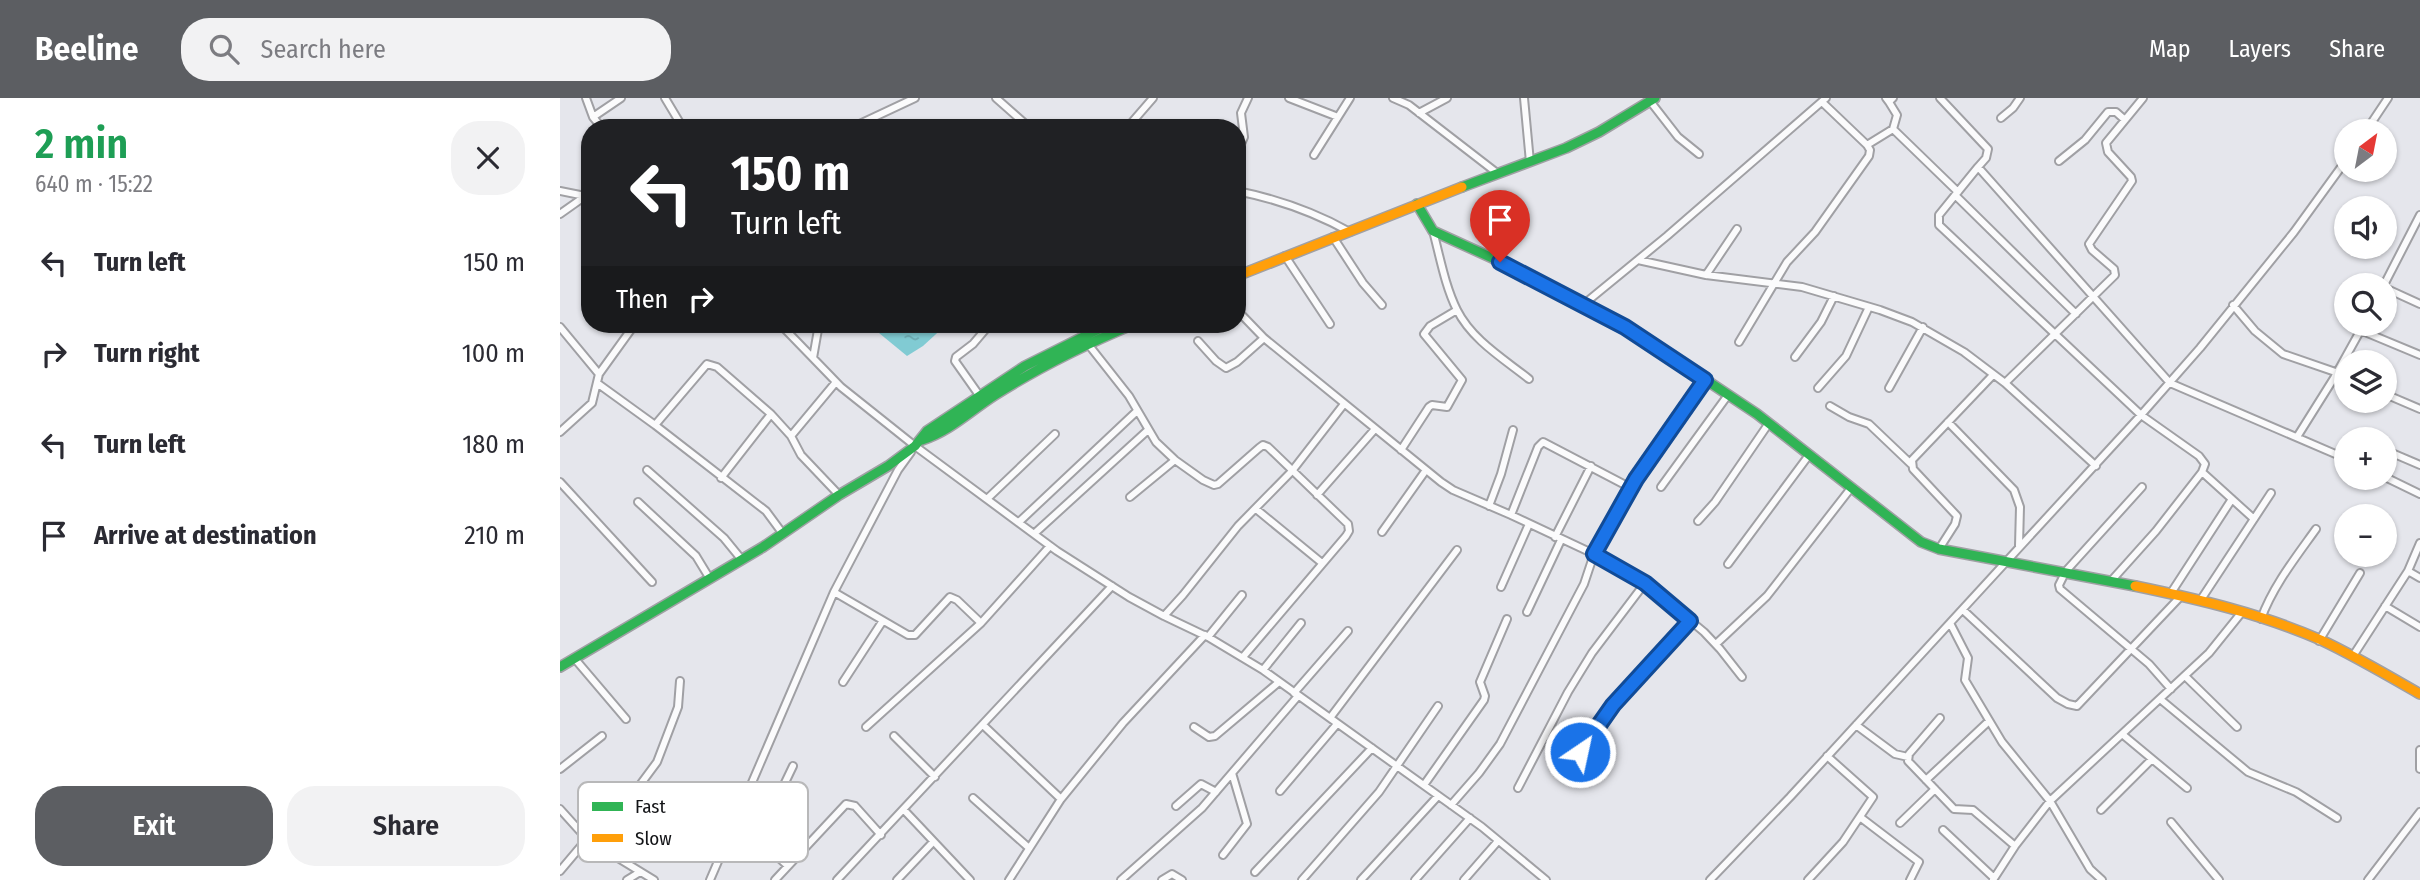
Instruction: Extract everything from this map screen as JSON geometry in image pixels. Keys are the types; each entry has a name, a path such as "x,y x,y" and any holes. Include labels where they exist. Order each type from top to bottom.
{"street":[{"path":"586,98 593,117 621,98"},
{"path":"665,98 677,119"},
{"path":"870,119 915,98"},
{"path":"996,98 1020,119"},
{"path":"1135,119 1153,98"},
{"path":"1242,119 1241,113 1248,98"},
{"path":"1289,98 1338,117"},
{"path":"1314,155 1350,98"},
{"path":"1393,98 1419,113 1497,173"},
{"path":"1419,113 1447,98"},
{"path":"1524,98 1531,162"},
{"path":"1940,98 1988,149 1986,158 1939,215 1939,225 2141,415 2199,456 2205,464 2203,472 2157,531 2112,580"},
{"path":"2001,118 2020,98"},
{"path":"2006,383 2115,272 2089,244 2132,181 2106,147 2110,137 2143,98"},
{"path":"2374,119 2388,98"},
{"path":"1867,145 1893,129 1897,115 1889,99"},
{"path":"1246,272 1588,138 1653,100 1678,137 1699,154"},
{"path":"1584,304 1824,100 1867,145 1869,156 1815,232 1787,262 1739,342"},
{"path":"2059,161 2085,140 2108,112 2116,112 2125,120"},
{"path":"1893,129 2076,314"},
{"path":"1978,167 2170,383 2334,454"},
{"path":"1710,880 1856,726 2170,383 2294,232 2334,177"},
{"path":"560,191 581,196"},
{"path":"1246,193 1268,197 1323,217 1350,232"},
{"path":"560,214 581,201"},
{"path":"1417,204 1433,231 1457,310 1488,348 1529,379"},
{"path":"2392,273 2420,215"},
{"path":"1706,275 1737,229"},
{"path":"1433,231 1523,272 1625,327 1769,423 1921,542 1939,549 2112,580 2242,612 2289,627 2353,656 2420,694"},
{"path":"1333,237 1363,284 1382,305"},
{"path":"1285,256 1330,324"},
{"path":"1638,260 1706,275 1802,287 1870,307 1923,327 1964,352 2006,383 2096,466"},
{"path":"2397,293 2420,304"},
{"path":"1795,357 1821,322 1834,296"},
{"path":"2233,305 2255,331 2283,354 2334,371"},
{"path":"1818,388 1846,356 1870,307"},
{"path":"1401,450 1429,407 1447,407 1462,380 1424,334 1430,326 1457,310"},
{"path":"1246,319 1264,338 1344,404 1453,490 1594,554 1645,583 1716,644 1742,677"},
{"path":"560,327 599,374"},
{"path":"1889,388 1923,327"},
{"path":"560,432 592,403 599,374 629,333"},
{"path":"789,333 836,382 1050,545 1112,586 1263,670 1470,818 1546,880"},
{"path":"813,358 817,333"},
{"path":"979,395 955,361 982,333"},
{"path":"751,782 834,592 898,470 927,431 1025,366 1091,333"},
{"path":"560,667 742,560 993,397 1056,360 1113,333"},
{"path":"2381,336 2420,355"},
{"path":"1198,341 1226,368 1237,362 1264,338"},
{"path":"1088,344 1129,396 1156,442 1203,480 1214,485 1229,476 1263,446 1268,447 1349,528 1346,536 1242,657"},
{"path":"655,425 707,364 717,367 771,414 791,436 801,455 839,495"},
{"path":"1911,464 1993,374"},
{"path":"2297,438 2334,378"},
{"path":"1451,805 1479,774 1500,744 1584,584 1594,554 1631,488 1705,380"},
{"path":"791,436 836,382"},
{"path":"597,383 766,511 783,534"},
{"path":"1661,487 1728,395"},
{"path":"2397,399 2420,410"},
{"path":"1164,616 1238,526 1292,471 1344,404"},
{"path":"1830,406 1874,428 1911,464 1956,516 1955,524 1939,549"},
{"path":"1019,522 1137,411"},
{"path":"721,478 771,414"},
{"path":"1948,422 2014,490 2020,507 2019,546"},
{"path":"1698,521 1769,423"},
{"path":"1317,495 1375,429"},
{"path":"1035,533 1149,430"},
{"path":"1489,506 1513,430"},
{"path":"988,498 1055,434"},
{"path":"1511,515 1540,443 1547,444 1631,488"},
{"path":"1728,564 1809,455"},
{"path":"2397,455 2420,465"},
{"path":"1130,497 1175,460"},
{"path":"1527,612 1591,466"},
{"path":"647,470 729,543 742,560"},
{"path":"1381,532 1426,470"},
{"path":"2203,472 2254,519"},
{"path":"560,482 652,582"},
{"path":"2397,483 2420,494"},
{"path":"2142,487 2066,571 2060,581 2060,589 2149,664 2171,689"},
{"path":"1716,644 1767,596 1851,488"},
{"path":"2200,601 2271,493"},
{"path":"2171,593 2232,499"},
{"path":"638,502 696,556 710,579"},
{"path":"1256,509 1322,563"},
{"path":"1501,587 1529,524"},
{"path":"2261,619 2297,554 2316,529"},
{"path":"2353,656 2408,571 2420,543"},
{"path":"866,727 981,624 1050,545"},
{"path":"1330,718 1457,550"},
{"path":"2408,571 2420,578"},
{"path":"2319,641 2360,573"},
{"path":"1518,788 1592,653 1645,583"},
{"path":"837,880 1112,586"},
{"path":"834,592 882,622 912,636 950,597 957,600 981,624"},
{"path":"1009,880 1061,799 1124,723 1242,596"},
{"path":"1963,610 2057,698 2072,706 2081,704 2181,596"},
{"path":"2385,606 2420,627"},
{"path":"1943,830 1994,879 2015,846 2050,802 2185,676 2242,612"},
{"path":"1424,785 1484,700 1480,682 1507,619"},
{"path":"1580,752 1613,705 1690,621"},
{"path":"843,682 882,622"},
{"path":"1263,670 1301,623"},
{"path":"1950,623 1968,658 1965,680 2002,742 2050,802 2090,869 2102,880"},
{"path":"1121,880 1177,833 1216,792 1348,631"},
{"path":"575,659 626,719"},
{"path":"2185,676 2237,727"},
{"path":"642,782 657,762 678,707 680,681"},
{"path":"1194,727 1209,737 1215,736 1279,682"},
{"path":"2160,699 2248,772 2296,792 2337,818"},
{"path":"1301,880 1379,792 1438,706"},
{"path":"1908,757 1940,718"},
{"path":"1926,779 1989,720"},
{"path":"1280,791 1337,724"},
{"path":"983,725 1061,799"},
{"path":"1856,726 1895,754 1908,757 1954,809 1973,810 2015,846"},
{"path":"2122,734 2187,789"},
{"path":"560,769 602,736"},
{"path":"894,736 935,777"},
{"path":"1255,872 1372,748"},
{"path":"2420,750 2420,769"},
{"path":"1808,880 1843,842 1872,800 1872,795 1827,757"},
{"path":"2101,810 2152,760"},
{"path":"785,782 793,766"},
{"path":"1223,855 1247,824 1232,773"},
{"path":"1176,806 1201,784 1216,792"},
{"path":"1900,823 1935,789"},
{"path":"1361,880 1438,796"},
{"path":"973,798 1029,848"},
{"path":"808,845 849,803 855,806 881,835"},
{"path":"560,809 578,830"},
{"path":"904,810 970,880"},
{"path":"2368,880 2420,812"},
{"path":"1860,817 1919,862 1910,880"},
{"path":"1415,880 1470,818"},
{"path":"2171,822 2219,880"},
{"path":"1464,880 1498,841"},
{"path":"897,880 933,842"},
{"path":"560,871 578,849"},
{"path":"624,862 654,880"},
{"path":"709,880 716,862"},
{"path":"784,862 788,866"},
{"path":"775,880 792,862"},
{"path":"627,880 640,872"},
{"path":"958,880 964,874"},
{"path":"1162,880 1172,874 1182,880"}],"water":[{"path":"879,333 937,333 923,346 907,356"}],"traffic: fast":[{"path":"1462,187 1566,148 1599,132 1655,98"},
{"path":"1417,204 1433,231 1523,272 1625,326 1757,414 1921,542 1939,549 2135,586"},
{"path":"560,667 763,547 839,495 888,466 915,446 927,431 1025,366 1091,333"},
{"path":"922,440 951,426 995,395 1046,366 1114,333"}],"traffic: slow":[{"path":"1246,272 1462,187"},
{"path":"2135,586 2230,608 2276,622 2321,640 2420,694"}],"route":[{"path":"1500,262 1625,327 1705,380 1636,479 1594,554 1645,583 1690,621 1613,705 1580,752"}]}
